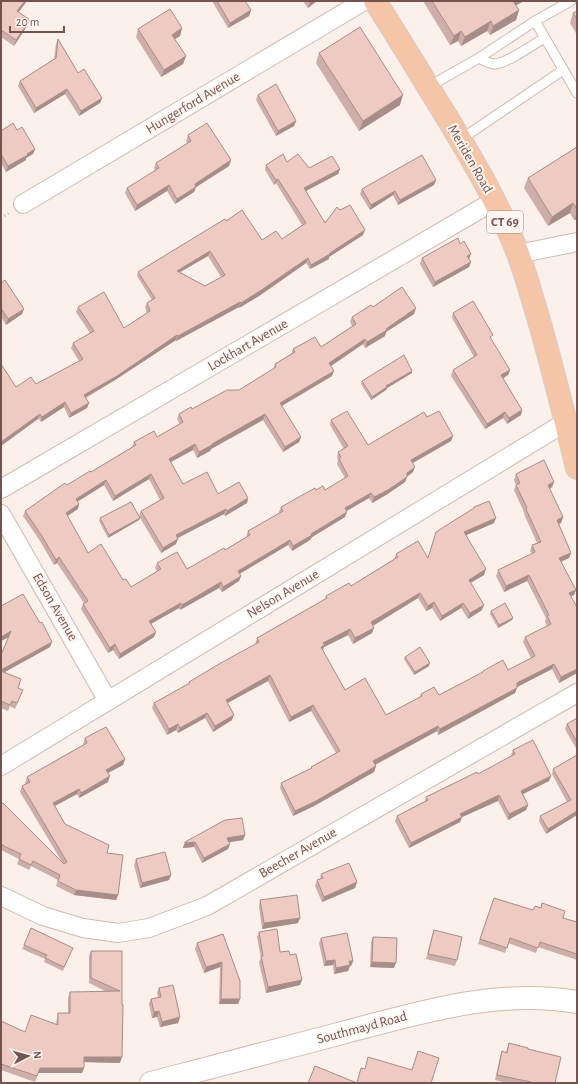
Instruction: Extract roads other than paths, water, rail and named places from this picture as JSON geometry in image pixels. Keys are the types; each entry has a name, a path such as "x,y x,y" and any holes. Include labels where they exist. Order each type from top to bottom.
{"main road":[{"name":"Meriden Road","path":"375,1 460,140 494,201 509,232 518,254 540,323 577,468"},
{"name":"Southmayd Road","path":"151,1083 410,1015 466,1003 502,998 531,998 577,1002"}],"street":[{"name":"Hungerford Avenue","path":"23,204 364,1"},
{"name":"Lockhart Avenue","path":"1,490 494,201"},
{"path":"518,254 577,242"},
{"name":"Nelson Avenue","path":"1,766 566,422"},
{"name":"Edson Avenue","path":"1,514 108,701"},
{"name":"Beecher Avenue","path":"1,896 43,916 83,928 118,933 149,928 207,906 577,693"}],"lane":[{"path":"428,87 479,58 535,21 571,1"},
{"path":"535,21 577,93"},
{"path":"479,58 488,63 496,64 504,62 544,38"},
{"path":"460,140 563,70"}]}
